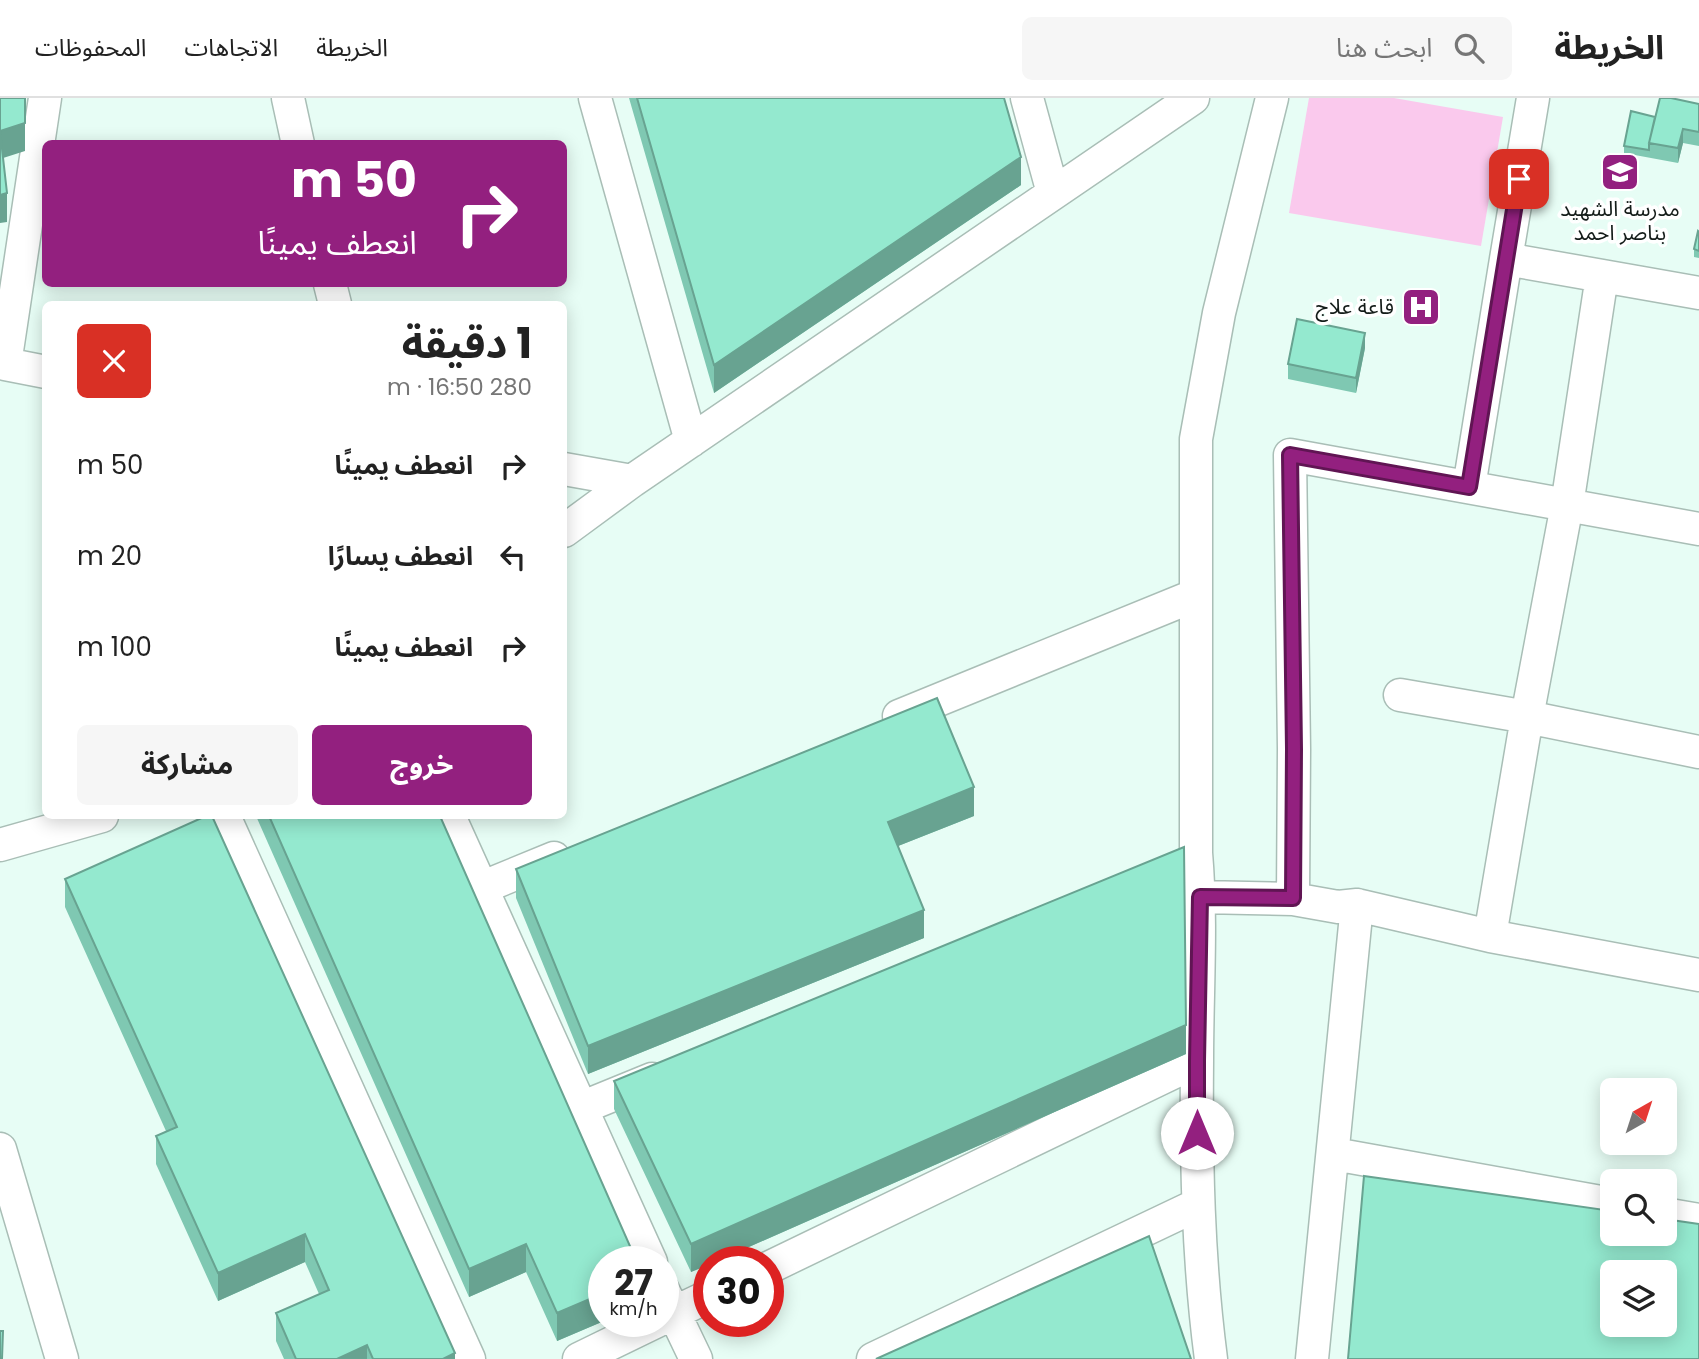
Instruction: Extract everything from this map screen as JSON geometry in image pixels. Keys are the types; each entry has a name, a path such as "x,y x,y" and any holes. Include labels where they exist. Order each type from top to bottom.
{"street":[{"path":"42,371 3,364 45,98"},
{"path":"288,98 297,140"},
{"path":"595,98 691,441"},
{"path":"1027,98 1053,193"},
{"path":"567,529 632,481 1192,98"},
{"path":"1211,1359 1204,1307 1197,1205 1200,897 1184,858 1196,595 1196,439 1219,313 1272,98"},
{"path":"1469,487 1533,98"},
{"path":"1506,259 1699,293"},
{"path":"1490,936 1567,505 1602,276"},
{"path":"1293,898 1290,455 1699,529"},
{"path":"567,470 632,481"},
{"path":"877,726 1196,595"},
{"path":"1400,695 1527,717 1699,752"},
{"path":"0,845 91,819"},
{"path":"225,819 470,1359"},
{"path":"450,819 644,1246"},
{"path":"481,888 583,846"},
{"path":"1200,897 1293,898 1338,907 1357,905 1490,936 1699,975"},
{"path":"1312,1359 1357,905"},
{"path":"784,1260 1197,1061"},
{"path":"581,1108 684,1066"},
{"path":"0,1149 62,1359"},
{"path":"1334,1154 1600,1203"},
{"path":"873,1359 1197,1205"},
{"path":"1677,1216 1699,1220"},
{"path":"679,1334 696,1359"},
{"path":"579,1359 618,1337"}],"shaded area":[{"path":"1309,98 1394,98 1503,117 1481,246 1289,213"}],"building":[{"path":"0,98 25,98 25,123 0,131"},
{"path":"637,98 1004,98 1021,157 714,365"},
{"path":"1660,98 1699,104 1699,132 1683,129 1678,148 1649,143"},
{"path":"1631,111 1655,117 1649,150 1624,146"},
{"path":"0,131 7,193 0,195"},
{"path":"1699,232 1699,251 1694,249"},
{"path":"1297,319 1365,333 1356,378 1288,364"},
{"path":"937,698 974,787 888,822 924,910 588,1046 516,869"},
{"path":"199,819 213,819 455,1353 443,1359 373,1359 367,1345 337,1359 296,1359 276,1313 329,1290 305,1234 218,1273 156,1136 177,1127 65,879"},
{"path":"270,819 441,819 630,1246 588,1246 588,1300 557,1313 526,1244 469,1269"},
{"path":"1184,847 1186,1025 691,1244 614,1081"},
{"path":"1364,1176 1600,1209 1600,1246 1677,1246 1677,1221 1699,1224 1699,1359 1348,1359"},
{"path":"1149,1236 1191,1359 876,1359"},
{"path":"0,1331 3,1331 2,1359 0,1359"}],"place":[{"name":"مدرسة الشهيد بناصر احمد","path":"1620,172"},
{"name":"قاعة علاج","path":"1421,307"}],"route":[{"path":"1197,1133 1200,897 1293,898 1290,455 1469,487 1519,179"}]}
